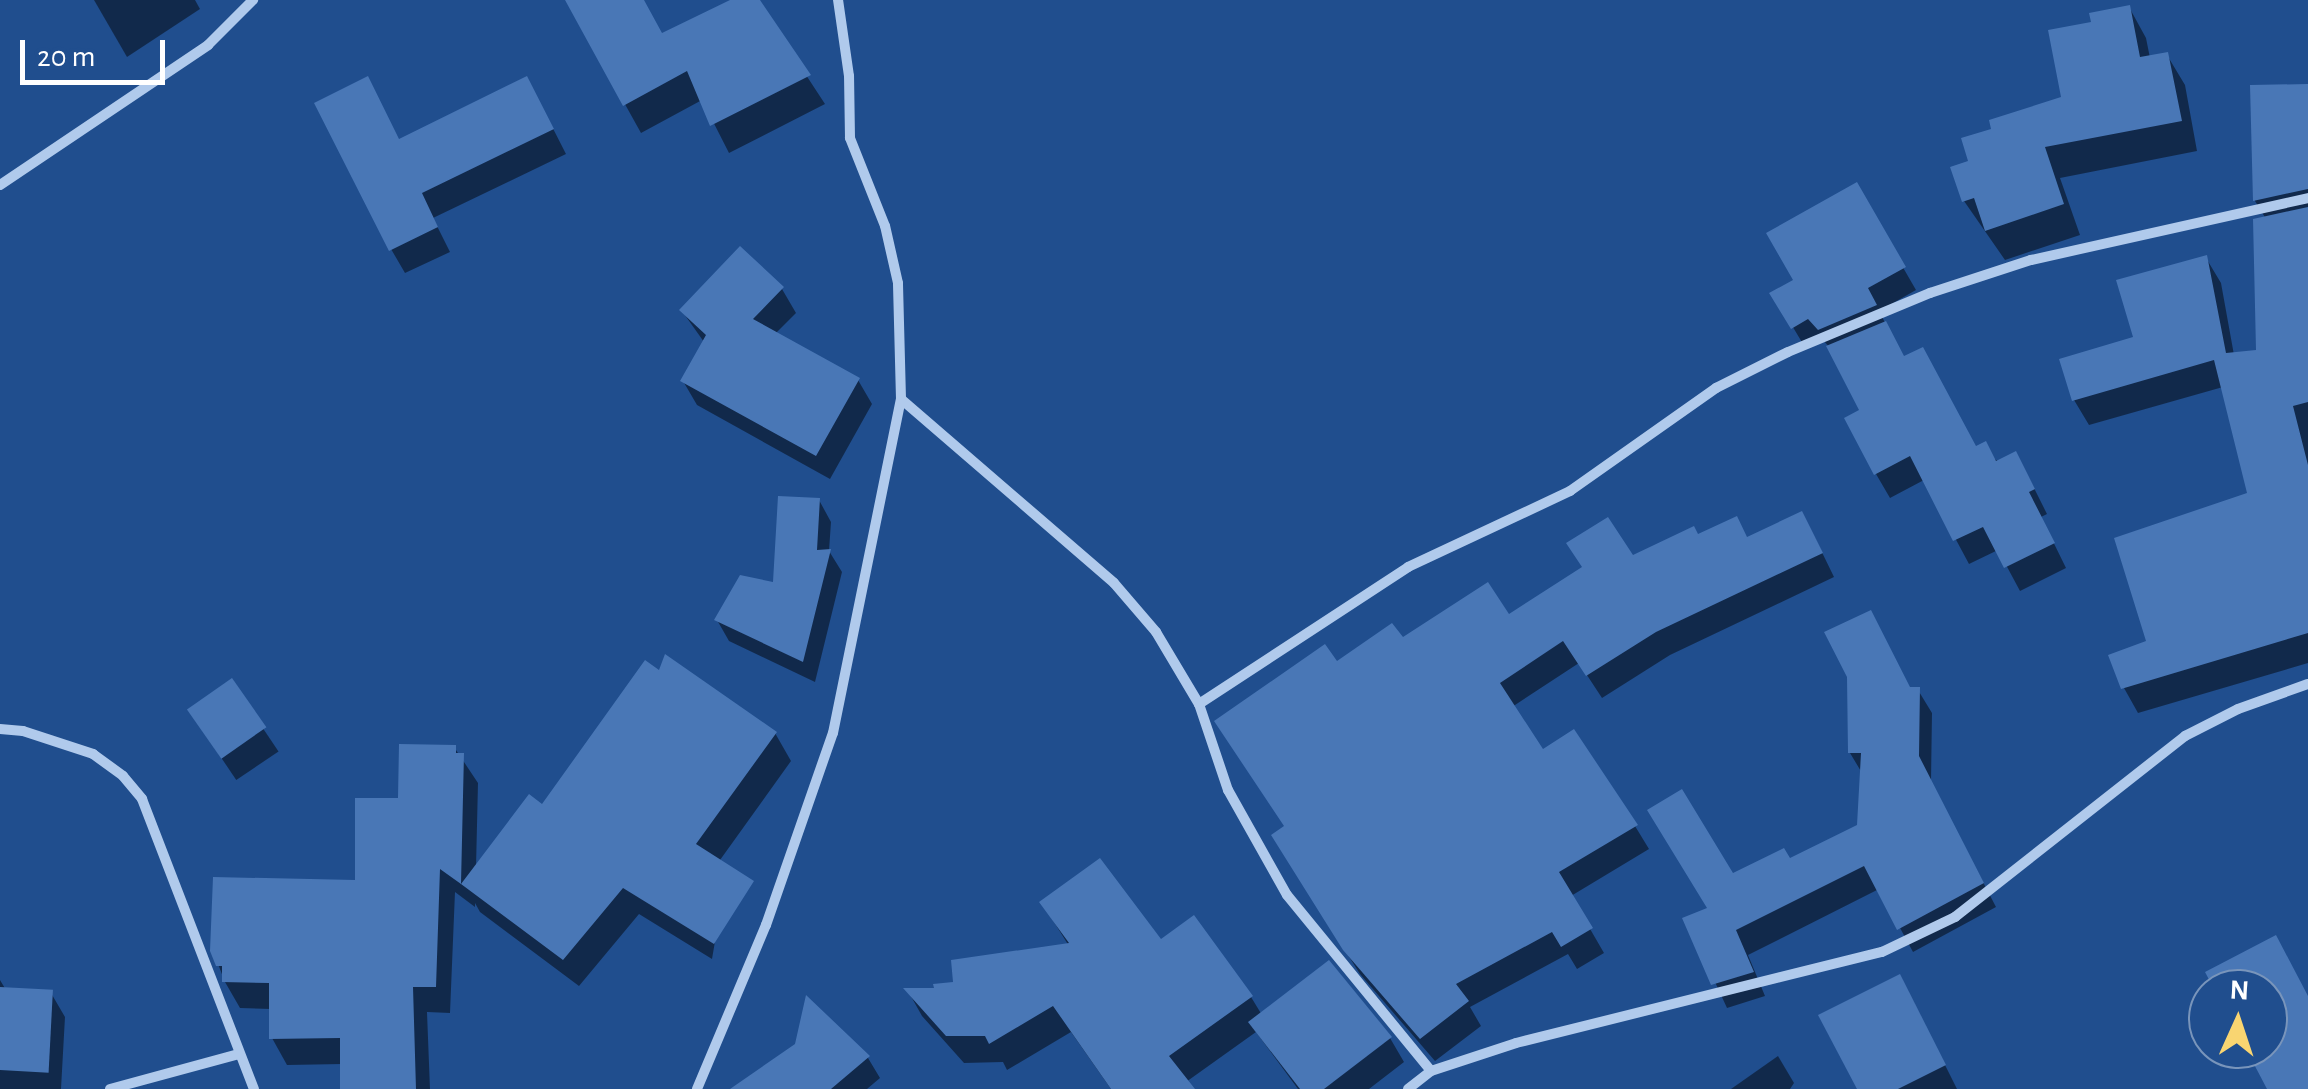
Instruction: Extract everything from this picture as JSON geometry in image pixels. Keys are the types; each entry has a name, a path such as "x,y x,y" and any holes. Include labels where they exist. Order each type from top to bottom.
{"street":[{"path":"0,185 208,45 253,0"},
{"path":"697,1089 772,910 832,733 900,398 898,283 885,226 850,138 849,76 838,0"},
{"path":"1199,704 1392,576 1570,491 1716,388 1788,352 1930,293 2031,260 2308,198"},
{"path":"900,398 1114,584 1156,632 1199,704 1228,790 1287,894 1431,1071"},
{"path":"1408,1089 1431,1071 1576,1026 1707,999 1882,952 1966,909 2185,736 2238,708 2308,684"},
{"path":"0,729 23,731 93,754 123,776 142,799 254,1089"},
{"path":"110,1089 238,1054"}],"building":[{"path":"565,0 644,0 662,33 730,0 760,0 811,75 710,126 687,71 623,106"},
{"path":"2130,5 2140,57 2168,52 2182,121 2045,147 2064,204 1985,231 1974,198 1962,202 1950,167 1968,161 1961,138 1991,129 1989,120 2061,97 2048,30 2091,22 2089,13"},
{"path":"368,76 399,139 527,76 554,129 422,193 438,227 389,251 314,103"},
{"path":"2308,84 2308,189 2253,201 2250,85"},
{"path":"1857,182 1906,267 1868,288 1877,305 1818,330 1808,319 1791,329 1769,293 1793,280 1766,233"},
{"path":"2308,207 2308,402 2293,406 2308,465 2308,633 2121,689 2108,655 2146,641 2114,538 2247,493 2214,360 2072,401 2059,359 2133,337 2116,280 2207,255 2226,353 2256,350 2253,219"},
{"path":"740,246 784,287 753,319 860,378 816,456 680,381 706,335 679,310"},
{"path":"1886,321 1904,356 1923,347 1976,446 1986,441 1996,461 2016,451 2035,489 2029,492 2055,543 2004,568 1983,527 1953,541 1910,456 1874,475 1844,418 1859,410 1826,346"},
{"path":"778,496 820,498 817,550 831,549 803,662 714,620 740,575 773,582"},
{"path":"1802,511 1823,553 1656,632 1586,676 1563,641 1500,683 1543,749 1574,729 1638,825 1559,872 1593,928 1561,947 1552,932 1456,984 1469,1001 1420,1039 1343,950 1271,835 1284,826 1214,721 1325,644 1337,661 1392,623 1403,637 1488,582 1509,614 1582,567 1566,543 1608,517 1633,555 1694,526 1698,534 1737,516 1747,537"},
{"path":"1871,610 1910,687 1920,687 1919,756 1984,883 1897,930 1864,866 1736,930 1754,972 1711,985 1682,918 1707,908 1647,810 1682,789 1733,873 1784,848 1790,858 1857,825 1861,753 1848,753 1847,677 1824,632"},
{"path":"665,654 777,732 696,844 754,881 714,944 623,888 563,960 461,884 529,794 542,804 645,660 659,670"},
{"path":"232,678 266,727 221,759 187,710"},
{"path":"399,744 456,745 456,753 464,753 461,884 440,869 436,987 413,987 416,1089 340,1089 340,1038 269,1039 269,983 222,982 222,966 216,966 210,951 213,877 355,880 355,798 398,798"},
{"path":"1100,858 1161,939 1194,915 1253,996 1169,1056 1195,1089 1111,1089 1053,1006 989,1044 985,1036 946,1036 903,988 934,988 933,984 953,982 951,960 1069,943 1039,902"},
{"path":"2276,935 2308,996 2308,1089 2267,1089 2256,1069 2288,1069 2288,969 2211,969"},
{"path":"1329,960 1392,1037 1324,1089 1300,1089 1248,1022"},
{"path":"1900,974 1946,1065 1898,1089 1857,1089 1818,1015"},
{"path":"0,987 53,990 49,1073 0,1070"},
{"path":"806,995 870,1056 831,1089 730,1089 795,1044"}]}
